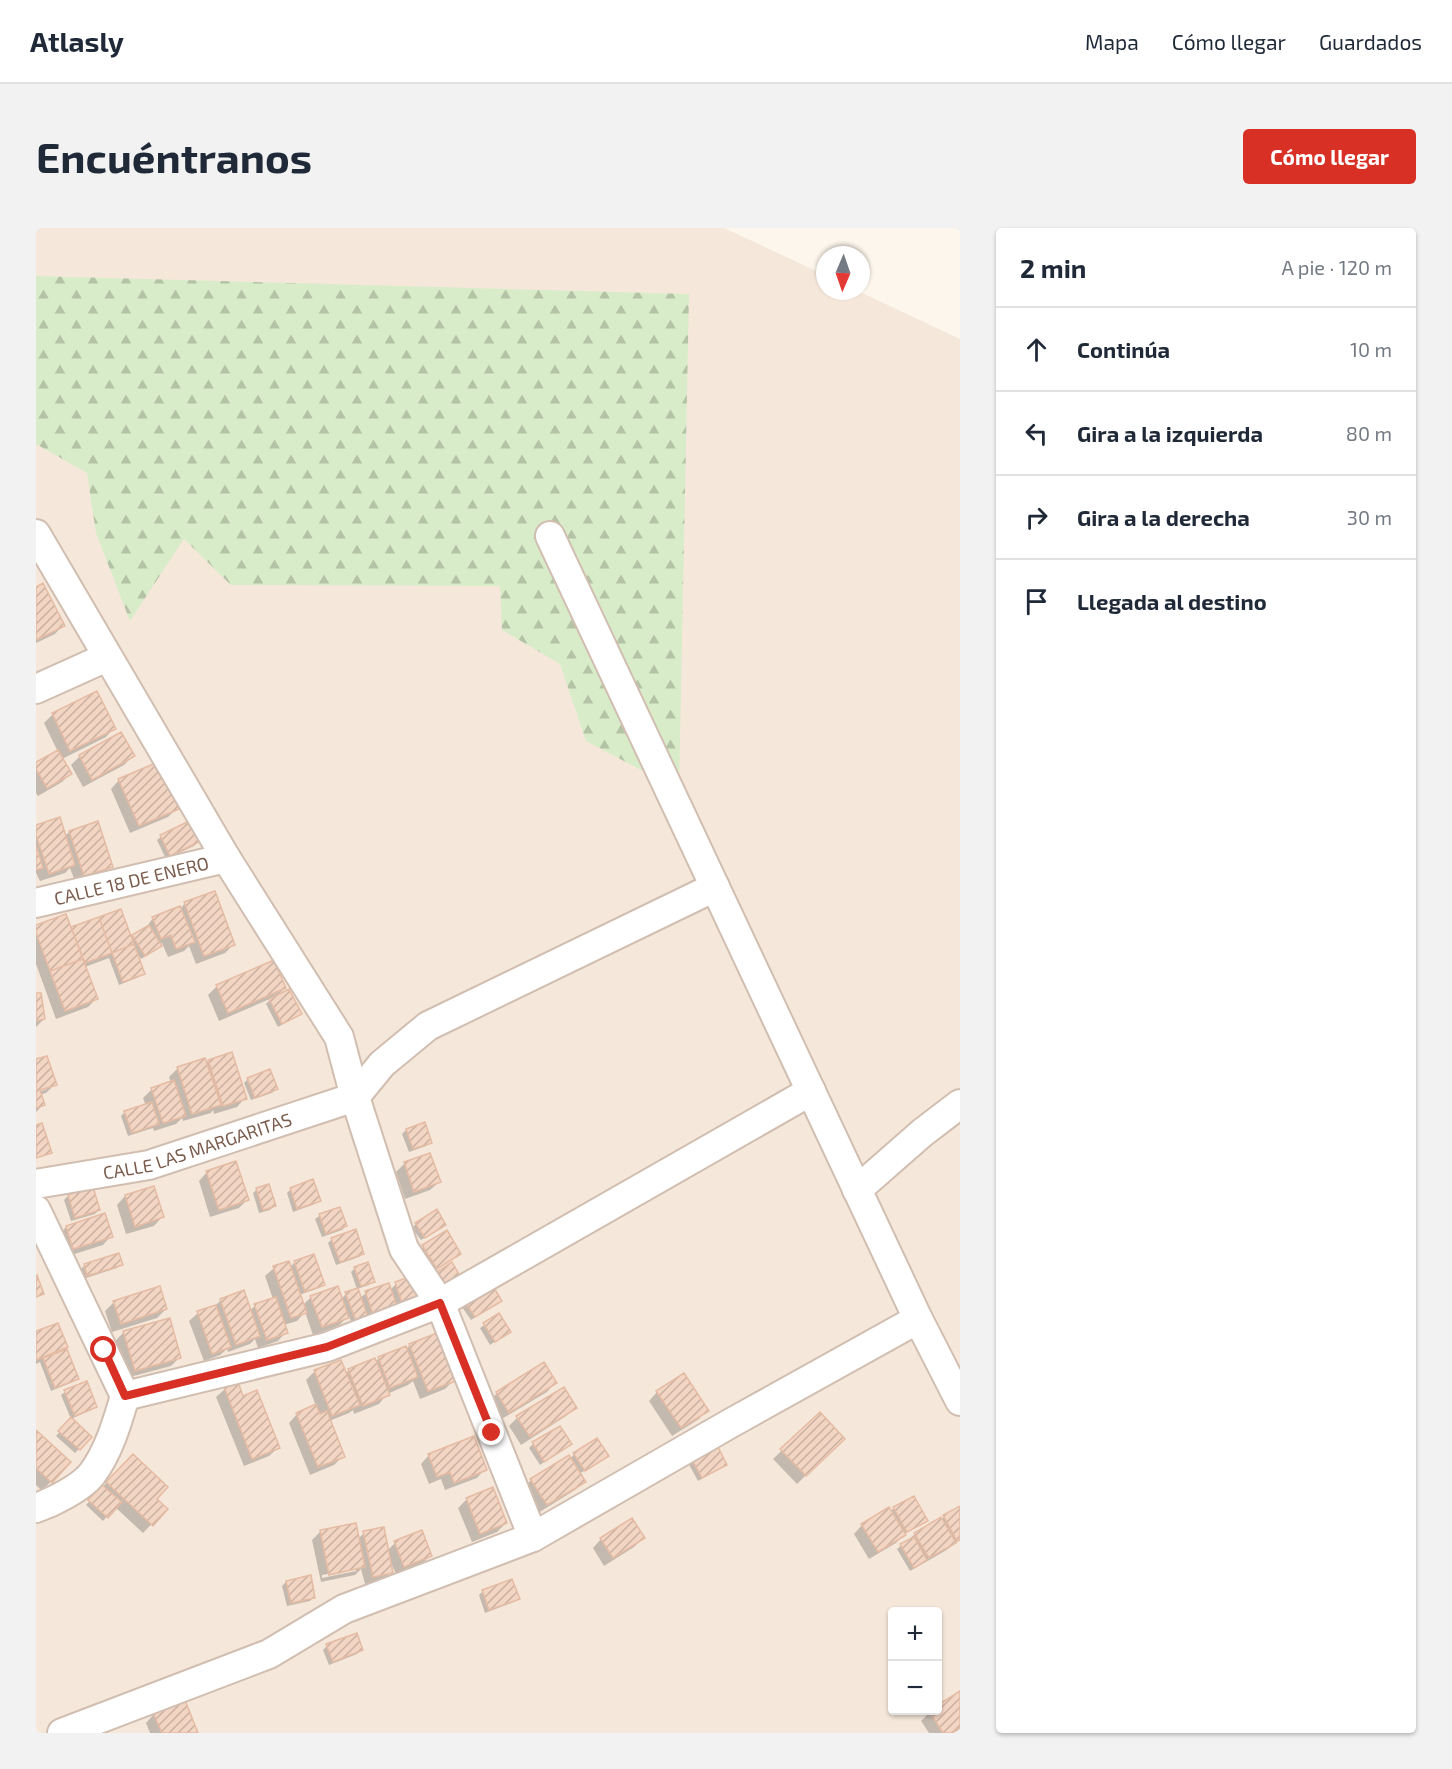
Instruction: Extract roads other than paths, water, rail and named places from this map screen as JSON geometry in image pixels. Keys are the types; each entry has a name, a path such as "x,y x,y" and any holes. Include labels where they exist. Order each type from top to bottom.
{"street":[{"path":"36,534 226,858 339,1037 404,1249 440,1303 533,1537"},
{"path":"550,536 918,1319 960,1401"},
{"path":"36,689 108,657"},
{"name":"CALLE 18 DE ENERO","path":"36,903 226,858"},
{"path":"356,1097 382,1064 429,1026 715,886"},
{"path":"125,1396 327,1347 440,1303 811,1091"},
{"name":"CALLE LAS MARGARITAS","path":"36,1184 149,1165 356,1097"},
{"path":"857,1190 922,1133 960,1104"},
{"path":"36,1210 125,1396 113,1436 91,1475 57,1500 36,1508"},
{"path":"62,1733 269,1654 344,1609 533,1537 918,1319"}]}
